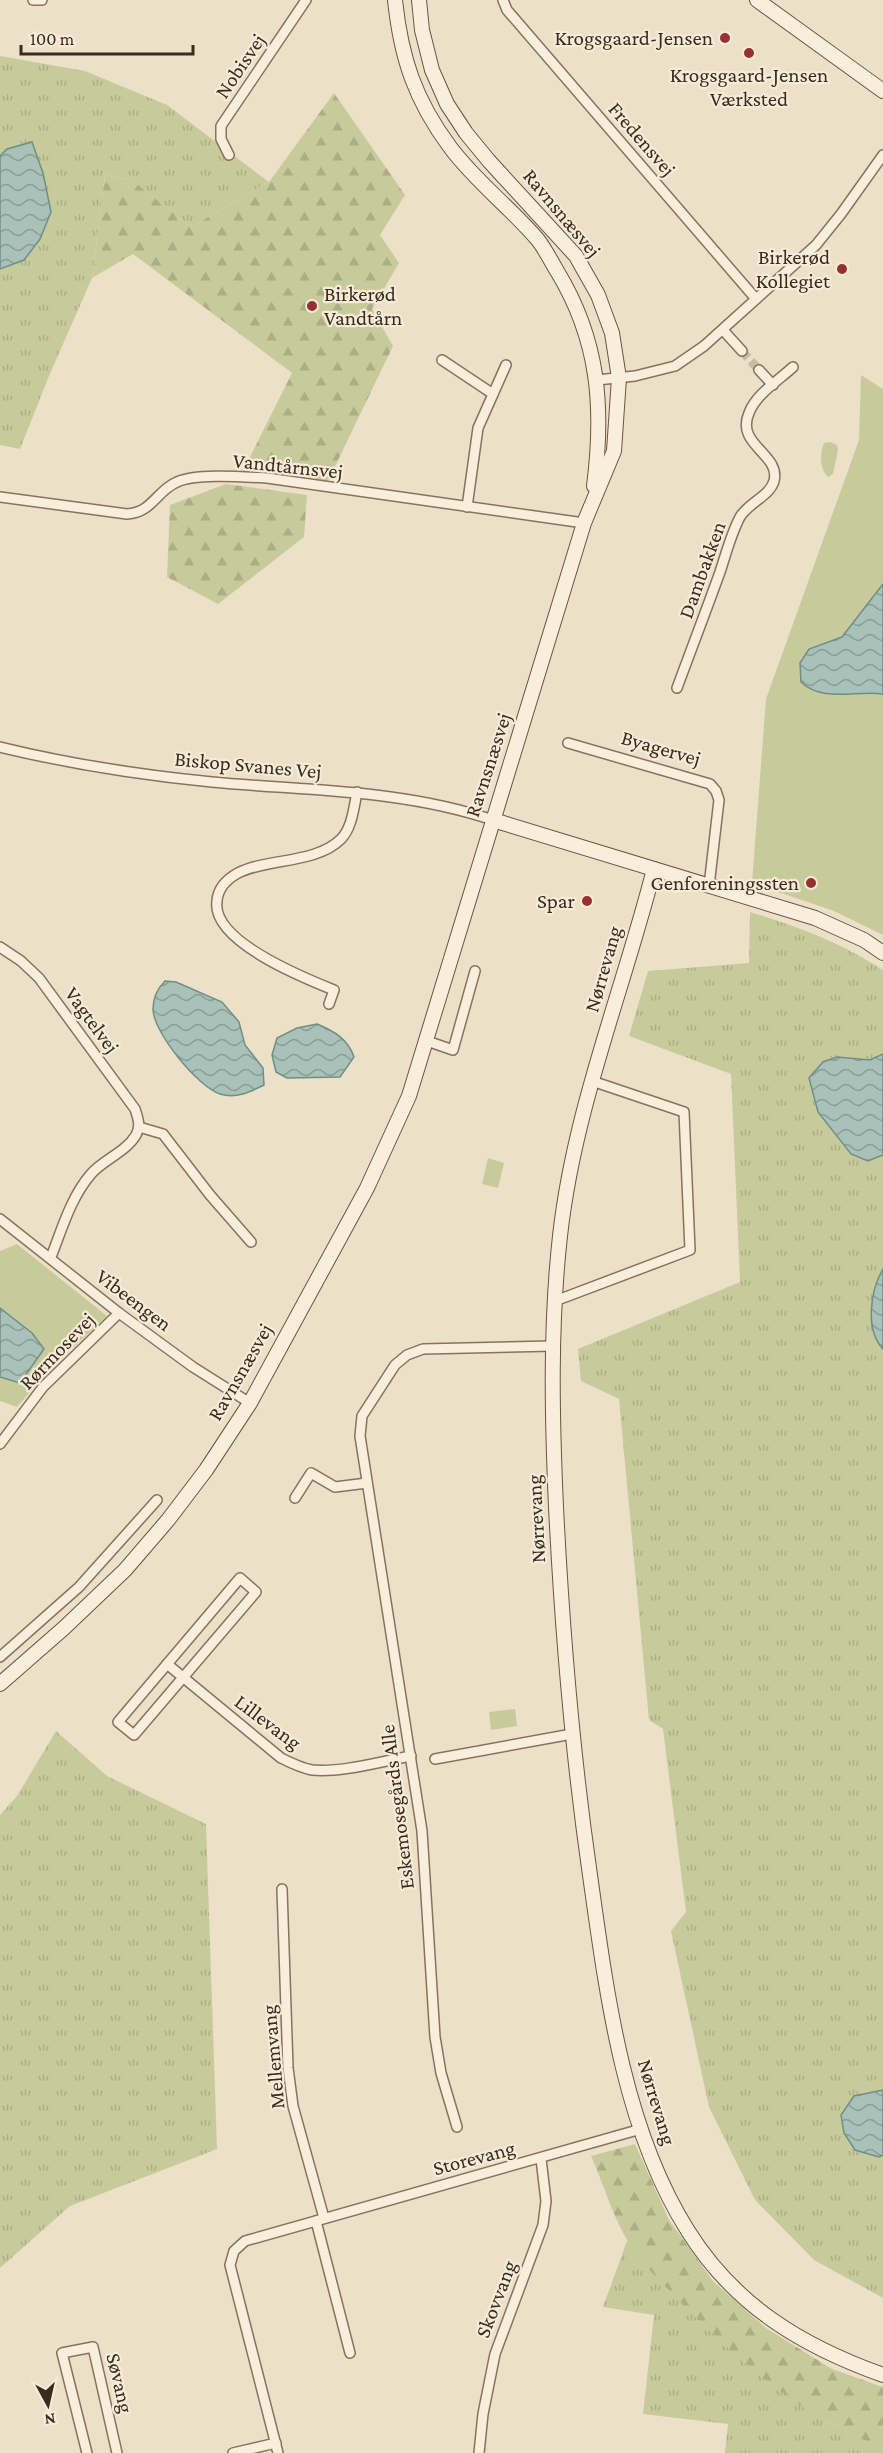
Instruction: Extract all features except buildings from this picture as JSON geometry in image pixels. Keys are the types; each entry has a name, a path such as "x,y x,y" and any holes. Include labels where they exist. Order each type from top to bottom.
{"main road":[{"name":"Ravnsnæsvej","path":"395,0 405,64 421,102 451,148 539,241 574,299 592,351 597,380 599,450 592,503"},
{"name":"Ravnsnæsvej","path":"0,1684 125,1570 168,1520 206,1470 250,1403 367,1188 409,1096 584,523 614,451 619,378 608,323 598,295 576,256 489,161 466,133 447,104 432,70 422,30 419,0"},
{"path":"757,0 883,91"},
{"path":"493,820 815,918 864,940 883,953"},
{"name":"Nørrevang","path":"654,869 592,1081 560,1234 555,1301 554,1460 559,1560 572,1734 599,1938 620,2052 641,2129 668,2196 687,2230 732,2286 773,2321 799,2338 883,2375"}],"street":[{"path":"33,0 42,0"},
{"name":"Nobisvej","path":"229,155 221,139 221,126 306,0"},
{"name":"Fredensvej","path":"503,0 507,10 756,299"},
{"path":"597,380 619,378 675,366 723,330 816,245 883,155"},
{"path":"723,330 742,351"},
{"path":"442,360 493,394"},
{"path":"467,507 478,428 506,365"},
{"name":"Dambakken","path":"677,688 741,515 772,487 775,479 771,463 753,444 748,434 746,424 749,413 754,404 793,367"},
{"path":"759,370 773,385"},
{"name":"Vandtårnsvej","path":"0,497 136,514 146,509 178,481 239,477 267,478 584,523"},
{"name":"Byagervej","path":"568,743 710,784 717,791 719,800 709,886"},
{"name":"Biskop Svanes Vej","path":"0,747 61,762 107,770 213,782 357,792 414,799 493,820"},
{"path":"329,1004 334,990 303,978 268,959 237,938 225,926 218,915 216,905 218,894 225,882 239,872 317,853 330,847 348,830 357,792"},
{"name":"Vagtelvej","path":"0,947 21,961 39,978 135,1109 139,1127"},
{"path":"427,1041 453,1050 475,971"},
{"path":"555,1301 690,1250 684,1112 592,1081"},
{"path":"51,1257 82,1185 93,1172 131,1142 139,1127 163,1134 250,1242"},
{"name":"Vibeengen","path":"0,1219 119,1313 193,1367 250,1403"},
{"name":"Rørmosevej","path":"0,1444 44,1387 119,1313"},
{"name":"Eskemosegårds Alle","path":"457,2127 441,2073 435,2037 422,1831 360,1436 362,1416 395,1365 407,1355 423,1349 553,1346"},
{"path":"295,1498 311,1473 334,1487 367,1483"},
{"path":"14,1671 0,1657 80,1587 157,1500"},
{"path":"240,1578 256,1592 183,1677 134,1735 118,1722 240,1578"},
{"name":"Lillevang","path":"167,1664 281,1758 296,1766 312,1770 330,1770 411,1756"},
{"path":"435,1759 572,1734"},
{"name":"Mellemvang","path":"282,1889 288,2068 293,2106 320,2219"},
{"name":"Storevang","path":"278,2453 230,2265 234,2251 245,2241 641,2129"},
{"name":"Skovvang","path":"479,2453 483,2414 495,2354 543,2225 546,2201 541,2159"},
{"path":"320,2219 350,2353"},
{"name":"Søvang","path":"87,2453 62,2353 93,2347 117,2453"},
{"path":"232,2453 276,2442"}],"green space":[{"path":"0,56 85,71 167,105 269,182 191,227 132,180 105,175 92,278 20,449 0,445"},
{"path":"334,93 405,195 380,235 399,263 372,309 393,346 327,483 243,471 292,373 133,254 92,278 105,175 132,180 191,227 269,182"},
{"path":"861,375 883,389 883,935 834,911 752,883 766,699 859,440"},
{"path":"830,442 837,445 838,450 833,474 828,477 823,470 821,457 824,443"},
{"path":"226,484 307,495 304,537 218,604 167,577 170,505"},
{"path":"750,912 819,936 883,970 883,2298 814,2260 755,2200 709,2107 671,1931 686,1912 663,1729 649,1720 619,1399 581,1381 578,1349 740,1282 731,1074 629,1036 648,971 749,963"},
{"path":"488,1158 504,1163 498,1188 482,1184"},
{"path":"17,1244 107,1316 49,1370 17,1407 0,1401 0,1251"},
{"path":"515,1709 517,1726 491,1730 489,1712"},
{"path":"56,1731 107,1776 206,1824 217,2149 70,2206 0,2268 0,1815 17,1796"},
{"path":"635,2144 669,2220 713,2281 766,2328 832,2369 883,2387 883,2448 825,2420 771,2384 697,2319 643,2262 622,2230 591,2156"},
{"path":"627,2241 660,2280 831,2424 883,2448 883,2453 725,2453 728,2424 643,2414 654,2315 603,2307"}],"water":[{"path":"32,142 43,173 51,212 40,239 24,260 0,269 0,156 7,149"},
{"path":"883,584 883,694 829,694 819,692 801,682 800,663 809,649 842,637"},
{"path":"165,981 176,982 222,1002 239,1022 245,1045 263,1068 264,1085 243,1094 232,1096 220,1094 200,1081 189,1070 168,1044 155,1019 153,1009 155,997"},
{"path":"317,1024 340,1036 354,1057 340,1077 287,1078 276,1072 272,1055 277,1038 297,1028"},
{"path":"883,1054 883,1155 868,1161 851,1154 818,1112 809,1078 823,1062 837,1057 870,1060"},
{"path":"883,1269 883,1349 874,1332 871,1310 875,1288"},
{"path":"0,1308 32,1333 44,1349 20,1383 0,1377"},
{"path":"883,2090 883,2155 879,2157 855,2150 844,2133 841,2115 854,2096"}],"tunnel":[{"path":"742,351 759,370"}],"place":[{"name":"Krogsgaard-Jensen","path":"725,38"},
{"name":"Krogsgaard-Jensen Værksted","path":"749,53"},
{"name":"Birkerød Kollegiet","path":"842,269"},
{"name":"Birkerød Vandtårn","path":"312,306"},
{"name":"Genforeningssten","path":"811,883"},
{"name":"Spar","path":"587,901"}]}
